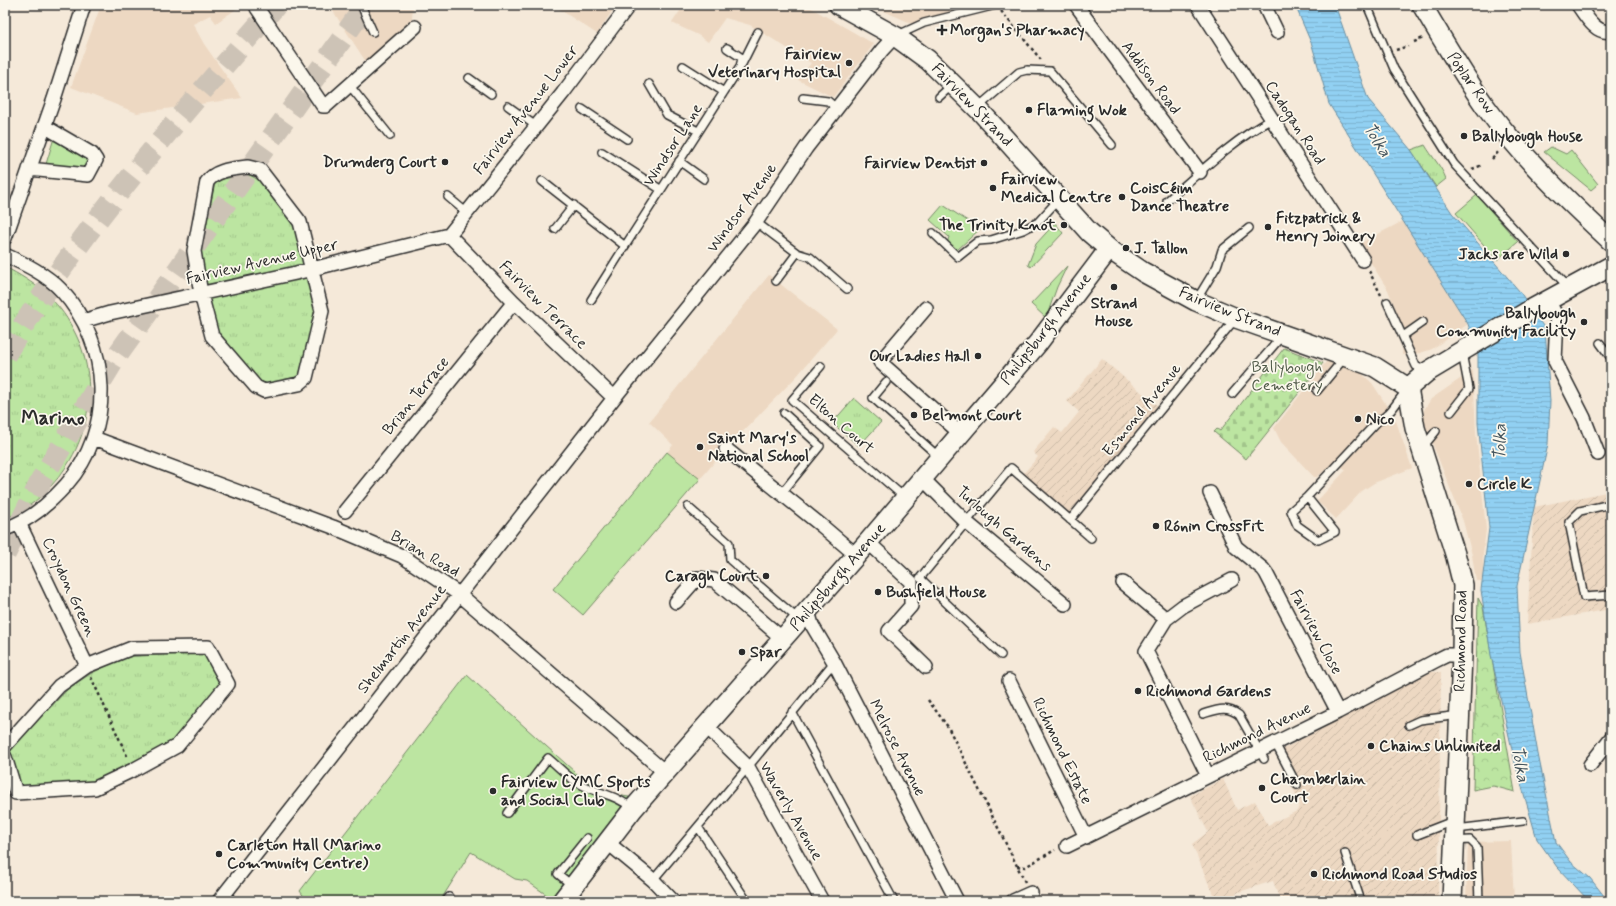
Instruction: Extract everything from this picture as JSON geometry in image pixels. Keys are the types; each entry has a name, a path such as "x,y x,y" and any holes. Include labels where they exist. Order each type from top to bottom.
{"street":[{"path":"5,238 84,5"},
{"path":"257,5 257,8 323,106 326,106 350,86 415,27"},
{"name":"Fairview Avenue Lower","path":"449,236 466,212 515,160 536,126 567,97 629,5"},
{"name":"Fairview Strand","path":"839,5 895,36 928,60 977,108 1058,200 1089,232 1109,249 1143,272 1196,301 1236,318 1375,367 1408,388"},
{"name":"Addison Road","path":"1076,5 1200,172"},
{"path":"1264,5 1277,32"},
{"path":"1578,5 1592,23 1606,30"},
{"name":"Cadogan Road","path":"1202,6 1272,119 1363,260"},
{"name":"Poplar Row","path":"1426,6 1444,45 1485,106 1511,139 1545,177 1611,241"},
{"name":"Windsor Avenue","path":"614,398 756,222 806,148 882,50 895,36"},
{"path":"29,169 88,175 96,160 92,154 44,126"},
{"path":"248,166 260,170 300,222 312,269 322,311 306,378 300,384 264,391 259,390 212,336 201,294 194,251 207,182 211,176 217,172 248,166"},
{"name":"Fairview Avenue Upper","path":"83,321 110,312 201,294 449,236"},
{"name":"Fairview Terrace","path":"449,236 514,302 614,398"},
{"name":"Philipsburgh Avenue","path":"568,894 634,809 923,479 1036,342 1054,324 1092,268 1109,249"},
{"path":"5,255 30,266 60,290 83,321 98,357 102,400 94,438 79,470 50,503 19,523 5,529"},
{"path":"1408,388 1427,372 1569,288 1611,266"},
{"name":"Brian Terrace","path":"344,510 514,302"},
{"path":"1540,305 1557,317 1555,362 1584,418 1598,454"},
{"path":"926,308 880,362 961,434"},
{"name":"Richmond Road","path":"1408,388 1412,414 1456,557 1463,585 1460,714 1452,901"},
{"name":"Shelmartin Avenue","path":"221,900 459,594 614,398"},
{"name":"Brian Road","path":"94,438 340,530 402,556 459,594 666,773"},
{"path":"726,449 822,526 862,549 910,582 911,606 889,631 926,667"},
{"name":"Turlough Gardens","path":"923,479 966,522 1065,604"},
{"name":"Fairview Close","path":"1210,493 1236,546 1263,569 1338,712"},
{"name":"Croydon Green","path":"19,523 87,666"},
{"path":"676,602 697,578 714,580 783,639"},
{"path":"1208,776 1146,651 1166,620 1183,606 1232,580"},
{"path":"1123,583 1166,620"},
{"name":"Melrose Avenue","path":"804,615 812,625 834,662 957,901"},
{"path":"5,746 59,686 87,666 132,648 208,647 228,684 177,746 133,770 95,788 16,793 5,757"},
{"name":"Richmond Avenue","path":"1067,846 1208,776 1262,754 1275,743 1435,661 1448,655 1462,655"},
{"name":"Richmond Estate","path":"1009,681 1086,837"},
{"name":"Waverly Avenue","path":"707,726 748,767 822,901"},
{"path":"1590,765 1611,738"},
{"path":"608,842 653,880 674,901"},
{"path":"1013,901 1033,897"}],"lane":[{"path":"361,5 373,32"},
{"path":"895,36 924,23 996,5"},
{"path":"1367,5 1394,69 1454,164 1569,288"},
{"path":"740,67 758,32"},
{"name":"Windsor Lane","path":"591,300 660,189 740,67 742,58 727,48"},
{"path":"683,66 724,92"},
{"path":"977,108 1018,72 1027,70 1050,71 1112,145"},
{"path":"469,78 491,94"},
{"path":"648,84 667,115 698,131"},
{"path":"939,97 954,84"},
{"path":"350,86 390,136"},
{"path":"803,98 828,101 836,108"},
{"path":"508,106 536,126"},
{"path":"582,109 627,139"},
{"path":"1167,201 1200,172 1257,127 1272,119"},
{"path":"602,152 660,189"},
{"path":"678,161 704,179"},
{"path":"542,181 624,246"},
{"path":"448,197 466,212"},
{"path":"933,233 958,256 978,240 991,240 1023,230 1038,222 1058,200"},
{"path":"555,229 574,205"},
{"path":"756,222 797,253 810,257 847,289"},
{"path":"1196,301 1217,266 1222,250 1249,228"},
{"path":"776,281 797,253"},
{"path":"1387,302 1416,366 1427,372"},
{"name":"Esmond Avenue","path":"1070,520 1236,318"},
{"path":"1403,336 1423,322"},
{"path":"1232,394 1283,334"},
{"path":"1600,343 1611,358"},
{"path":"1451,412 1469,389 1466,349"},
{"path":"1317,391 1346,356"},
{"name":"Elton Court","path":"820,366 792,400 906,498"},
{"path":"886,382 873,398 941,458"},
{"path":"1306,497 1335,532 1318,540 1297,526 1291,511 1376,422 1390,414 1397,401 1408,388"},
{"path":"781,494 820,446 784,413"},
{"path":"1422,449 1436,431"},
{"path":"1001,655 920,578 1011,468 1091,538"},
{"path":"1611,504 1580,511 1569,522 1584,597 1611,595"},
{"path":"688,507 729,543 730,560 804,615"},
{"path":"653,880 834,662"},
{"path":"1203,714 1219,709 1233,710 1239,715 1262,754"},
{"path":"792,712 894,901"},
{"path":"1409,725 1420,720 1460,714"},
{"path":"1275,743 1297,784"},
{"path":"507,813 548,758 582,785 610,795 625,802 634,809"},
{"path":"1417,835 1523,821"},
{"path":"698,827 747,901"},
{"path":"1455,830 1470,840 1477,847 1479,901"},
{"path":"568,894 563,880 558,874 587,838"},
{"path":"1345,853 1361,901"}],"path":[{"path":"996,5 1050,71"},
{"path":"87,666 133,770"},
{"path":"928,700 948,727 1033,897"},
{"path":"1017,866 1025,866 1057,849 1067,846"}],"shaded area":[{"path":"101,5 242,5 216,23 210,15 193,24 204,44 242,98 137,113 71,87"},
{"path":"336,5 413,5 412,19 366,62 331,8"},
{"path":"553,5 616,5 597,34"},
{"path":"671,5 806,5 874,44 833,97 798,80 811,63 750,25 725,18 708,42 698,35 672,23 680,11"},
{"path":"870,5 979,5 979,6 913,24"},
{"path":"1403,221 1468,324 1432,349 1420,353 1402,355 1404,330 1388,290 1359,244"},
{"name":"Saint Mary's National School","path":"769,275 837,329 796,377 726,449 583,615 553,589 673,445 649,422"},
{"path":"1330,357 1361,373 1372,383 1395,418 1412,468 1374,483 1362,491 1336,519 1317,501 1346,470 1336,461 1317,477 1314,477 1281,442 1274,428"},
{"path":"1102,359 1159,407 1068,514 1022,475 1038,457 1033,452 1054,427 1062,433 1079,412 1067,401"},
{"name":"Circle K","path":"1473,370 1476,433 1486,529 1483,554 1484,581 1476,581 1472,555 1463,521 1424,422 1424,410 1431,399"},
{"path":"1611,491 1611,609 1527,624 1534,507"},
{"path":"1428,672 1441,672 1438,901 1280,901 1273,881 1239,892 1224,901 1212,901 1215,899 1192,844 1208,832 1190,796 1223,779 1237,810 1255,801 1268,825 1297,811 1300,803 1276,753"},
{"path":"1511,841 1514,901 1466,901 1468,842"}],"green space":[{"path":"54,138 90,159 87,168 46,164"},
{"path":"1425,145 1446,179 1436,187 1411,150"},
{"path":"1551,147 1566,154 1571,150 1598,184 1591,190 1544,152"},
{"path":"248,174 262,182 295,224 310,285 315,314 299,376 267,384 260,381 216,332 199,259 215,183 218,180"},
{"path":"1477,195 1518,242 1497,260 1456,213"},
{"path":"943,205 980,229 957,250 951,248 947,243 949,237 930,220"},
{"path":"1055,223 1063,233 1031,267 1028,265 1036,244"},
{"path":"1067,266 1057,287 1046,318 1031,304"},
{"path":"5,267 26,279 44,292 53,300 67,318 82,349 87,371 89,392 87,414 82,435 73,455 62,473 33,503 17,513 5,518"},
{"name":"Ballybough Cemetery","path":"1284,348 1323,363 1246,459 1214,432 1217,429 1220,431"},
{"path":"854,398 881,422 859,446 832,423"},
{"path":"667,452 700,479 583,615 553,589"},
{"path":"1478,598 1483,607 1515,792 1493,786 1473,790"},
{"path":"206,652 222,682 173,741 96,781 18,787 8,751 68,689 90,674 124,657"},
{"name":"Fairview CYMC Sports and Social Club","path":"467,675 585,781 613,793 629,797 551,898 527,881 515,879 471,852 440,901 307,901 300,891"}],"water":[{"name":"Tolka","path":"1295,5 1335,5 1368,99 1411,150 1452,213 1520,292 1545,329 1550,401 1548,444 1517,586 1520,652 1538,754 1556,842 1571,862 1590,878 1608,901 1589,901 1557,867 1537,839 1515,763 1491,655 1481,590 1489,528 1478,423 1478,355 1468,324 1329,104 1312,45"}],"tunnel":[{"path":"5,355 66,262 133,174 276,5"},
{"path":"5,554 43,477 114,360 366,5"}],"place":[{"name":"Morgan's Pharmacy","path":"942,30"},
{"name":"Fairview Veterinary Hospital","path":"849,63"},
{"name":"Flaming Wok","path":"1029,110"},
{"name":"Ballybough House","path":"1464,136"},
{"name":"Drumderg Court","path":"445,162"},
{"name":"Fairview Dentist","path":"984,163"},
{"name":"Fairview Medical Centre","path":"993,188"},
{"name":"CoisCéim Dance Theatre","path":"1122,197"},
{"name":"The Trinity Knot","path":"1064,225"},
{"name":"Fitzpatrick & Henry Joinery","path":"1268,227"},
{"name":"J. Tallon","path":"1126,248"},
{"name":"Jacks are Wild","path":"1566,254"},
{"name":"Strand House","path":"1114,287"},
{"name":"Ballybough Community Facility","path":"1584,322"},
{"name":"Our Ladies Hall","path":"978,356"},
{"name":"Belmont Court","path":"914,415"},
{"name":"Nico","path":"1358,419"},
{"name":"Saint Mary's National School","path":"700,447"},
{"name":"Circle K","path":"1469,484"},
{"name":"Rónin CrossFit","path":"1156,526"},
{"name":"Caragh Court","path":"766,576"},
{"name":"Bushfield House","path":"878,592"},
{"name":"Spar","path":"742,652"},
{"name":"Richmond Gardens","path":"1138,691"},
{"name":"Chains Unlimited","path":"1371,746"},
{"name":"Chamberlain Court","path":"1262,788"},
{"name":"Fairview CYMC Sports and Social Club","path":"493,791"},
{"name":"Carleton Hall (Marino Community Centre)","path":"219,854"},
{"name":"Richmond Road Studios","path":"1314,874"}],"district":[{"name":"Marino","path":"53,418"}]}
